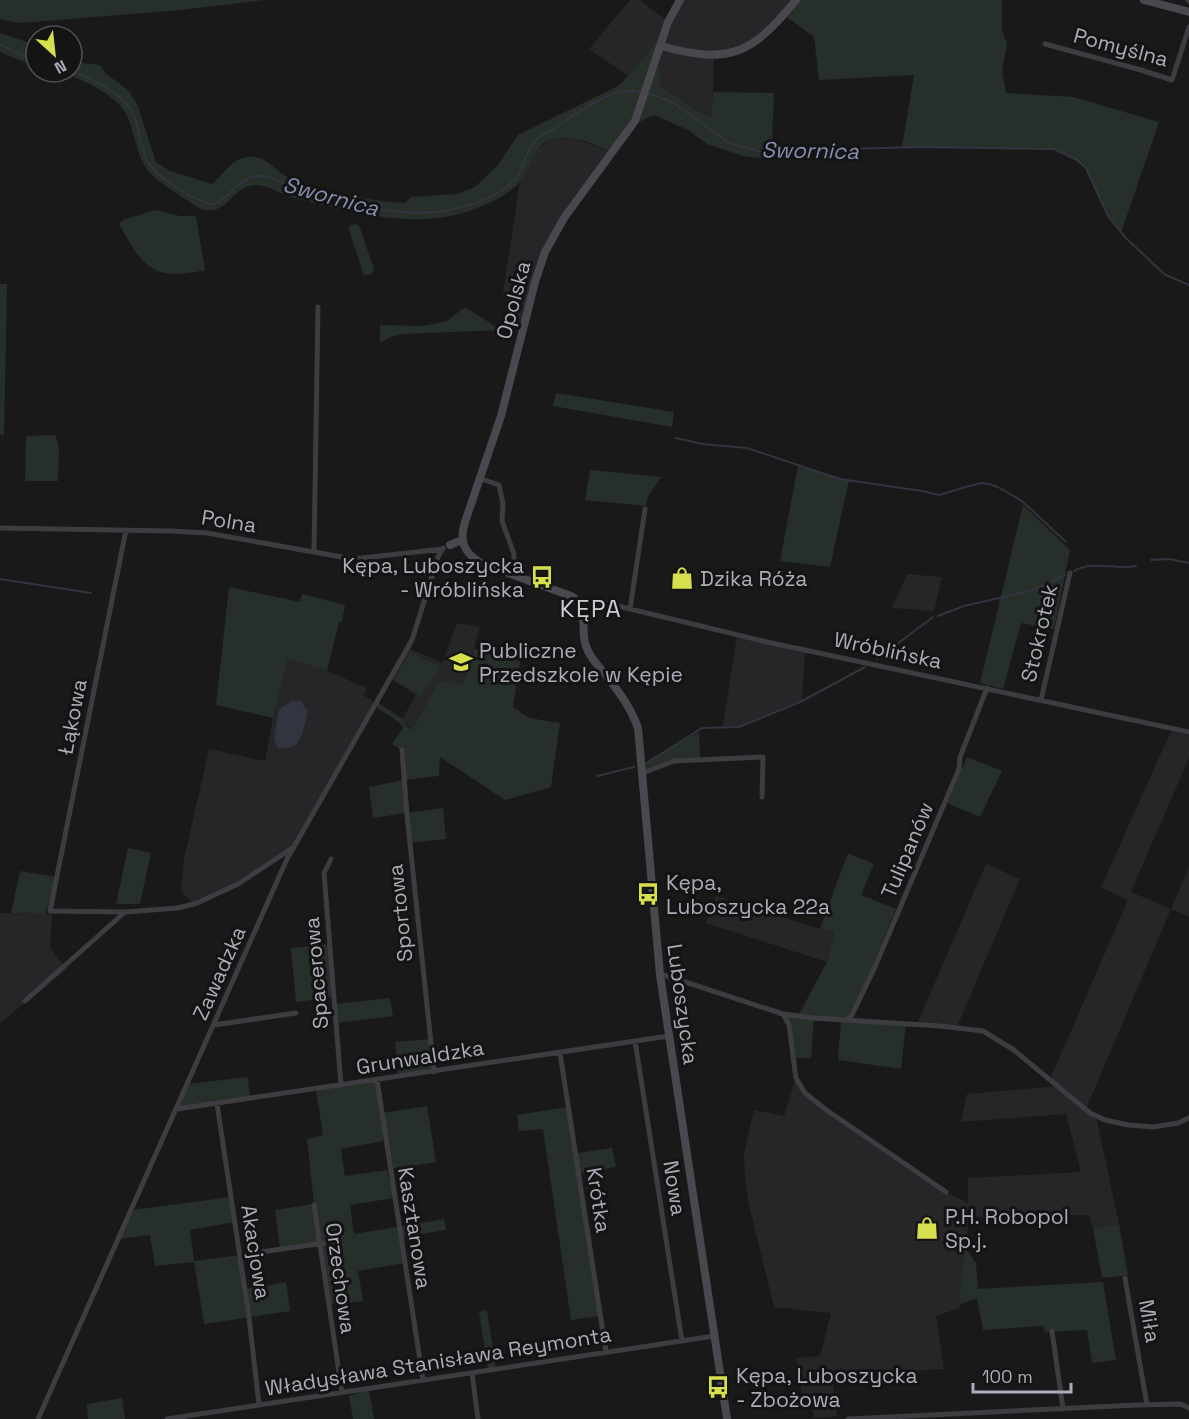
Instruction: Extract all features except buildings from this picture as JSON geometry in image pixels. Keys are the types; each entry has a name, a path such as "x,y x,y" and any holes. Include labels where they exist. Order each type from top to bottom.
{"street":[{"name":"Opolska","path":"462,540 463,528 501,416 535,282 545,252 564,218 633,125 643,103 669,22 680,0"},
{"path":"661,46 694,55 710,56 735,52 750,46 766,35 796,0"},
{"path":"1144,0 1189,12"},
{"name":"Pomyślna","path":"1045,44 1141,70 1172,81 1189,27"},
{"path":"314,552 318,307"},
{"path":"479,478 499,485 502,493 502,521 514,554 513,575"},
{"path":"630,609 645,509"},
{"name":"Polna","path":"0,528 207,533 356,559 447,547"},
{"name":"Łąkowa","path":"125,912 50,911 126,530"},
{"path":"447,547 462,540 464,548 476,560 571,596 580,603"},
{"name":"Zawadzka","path":"38,1419 293,848 412,640 438,558 447,547"},
{"name":"Stokrotek","path":"1041,700 1070,573"},
{"name":"Wróblińska","path":"580,603 597,601 767,642 1189,732"},
{"name":"Luboszycka","path":"580,603 588,650 633,715 640,741 660,975 727,1419"},
{"name":"Tulipanów","path":"847,1020 852,1016 874,969 959,769 960,757 987,688"},
{"name":"Sportowa","path":"402,750 434,1072"},
{"path":"643,772 674,761 763,756 762,797"},
{"path":"25,1001 125,912 178,908 197,903 238,884 293,848"},
{"name":"Spacerowa","path":"331,859 324,873 341,1085"},
{"path":"660,975 783,1014 982,1031 1014,1050 1090,1113 1105,1120 1153,1127 1178,1123 1189,1118"},
{"path":"214,1024 296,1013"},
{"path":"783,1014 789,1025 796,1078 806,1093 825,1110 946,1192"},
{"name":"Grunwaldzka","path":"177,1109 669,1036"},
{"name":"Nowa","path":"635,1041 682,1341"},
{"name":"Krótka","path":"560,1053 606,1352"},
{"name":"Kasztanowa","path":"377,1080 423,1380"},
{"name":"Akacjowa","path":"217,1104 240,1255 259,1405"},
{"name":"Orzechowa","path":"314,1204 342,1392"},
{"path":"240,1255 338,1241"},
{"name":"Miła","path":"1125,1278 1147,1405"},
{"path":"1052,1331 1063,1408"},
{"name":"Władysława Stanisława Reymonta","path":"167,1419 714,1336"},
{"path":"471,1373 478,1419"},
{"path":"848,1419 962,1416 1063,1408 1147,1405 1180,1404 1189,1408"},
{"path":"1036,1410 1037,1419"}],"shaded area":[{"path":"0,0 264,0 181,10 20,23 0,19"},
{"path":"630,0 640,0 668,22 680,0 796,0 766,35 714,56 712,117 659,85 654,44 628,76 589,49"},
{"path":"796,0 1002,0 1002,31 1007,44 1002,70 1006,93 1073,97 1159,122 1121,233 1108,216 1086,168 1077,160 1054,149 902,147 914,75 819,80 814,37 784,15"},
{"path":"0,33 24,41 24,62 0,52"},
{"path":"655,43 661,46 655,64 661,76 659,85 711,117 713,92 774,93 772,141 774,156 766,159 743,156 707,144 688,130 654,115 633,125 613,153 579,140 560,138 543,144 520,182 507,193 482,206 459,214 436,218 388,218 294,198 256,185 240,190 222,206 207,210 197,207 150,173 140,156 127,116 116,101 84,82 84,63 100,65 105,73 128,90 137,104 156,162 170,171 212,184 237,161 242,158 255,157 288,177 314,187 361,198 405,203 411,197 457,194 475,187 498,165 518,135 618,86"},
{"path":"552,138 576,139 613,153 555,232 523,329 503,293 520,181 538,149"},
{"path":"155,210 180,216 196,216 205,270 173,274 151,268 143,261 119,224 123,220"},
{"path":"359,225 374,269 372,274 364,275 348,227"},
{"path":"0,284 7,284 4,435 0,435"},
{"path":"465,307 501,330 403,334 390,337 380,343 380,325 422,326 445,322"},
{"path":"556,393 674,412 672,427 553,406"},
{"path":"55,435 59,447 58,481 25,481 26,436"},
{"path":"798,466 849,480 830,567 780,561"},
{"path":"590,470 661,477 648,497 646,506 585,500"},
{"path":"1023,505 1070,550 1054,629 1021,623 1003,689 980,683"},
{"path":"907,574 942,577 934,611 892,608"},
{"path":"229,587 300,602 302,594 345,605 327,671 288,659 273,718 216,705"},
{"path":"457,623 480,627 463,684 437,684 412,730 402,720 416,694 389,678 407,647 442,663"},
{"path":"737,635 805,653 802,700 740,726 723,726"},
{"path":"474,649 521,655 513,707 529,718 560,723 551,787 505,800 440,757 439,776 404,780 402,751 392,744 403,728 400,723 373,705 375,701 403,719 407,727 412,730 437,684 449,680 463,684"},
{"path":"410,652 440,667 421,697 394,680"},
{"path":"288,659 327,671 367,688 363,695 375,703 293,848 211,897 192,902 181,889 184,859 209,749 265,761"},
{"path":"291,701 300,701 308,711 303,732 292,747 277,747 274,738 279,710"},
{"path":"1171,731 1189,735 1189,758 1131,892 1171,909 1086,1109 1096,1116 1119,1224 1093,1228 1089,1215 969,1217 959,1308 936,1316 944,1369 832,1376 837,1416 814,1418 810,1394 802,1395 797,1358 820,1356 831,1313 774,1307 748,1201 745,1178 744,1153 754,1110 784,1116 796,1078 805,1093 946,1192 968,1203 968,1178 1081,1172 1066,1114 961,1122 967,1094 1057,1086 1050,1079 1128,900 1101,887"},
{"path":"699,732 700,759 674,761 643,773 642,764"},
{"path":"967,757 1002,771 980,817 947,803"},
{"path":"404,780 407,813 443,808 446,839 410,843 406,813 373,818 369,787"},
{"path":"128,848 151,853 140,904 116,904"},
{"path":"848,853 874,864 861,895 896,909 875,960 874,969 848,1019 906,1023 901,1069 838,1060 841,1020 814,1018 811,1058 793,1058 787,1017 798,1016 827,962 834,933 820,929"},
{"path":"986,864 1020,879 957,1027 917,1024"},
{"path":"1189,867 1189,917 1171,909"},
{"path":"20,871 57,877 45,914 11,913"},
{"path":"716,896 834,933 827,962 706,923"},
{"path":"0,913 52,914 50,948 67,969 0,1023"},
{"path":"330,944 334,997 296,1002 291,948"},
{"path":"390,998 393,1016 336,1023 335,1004"},
{"path":"430,1039 434,1072 399,1077 395,1042"},
{"path":"248,1077 250,1099 177,1109 187,1084"},
{"path":"377,1080 382,1113 427,1106 436,1162 392,1169 382,1118 383,1141 341,1149 345,1176 387,1170 394,1198 350,1205 354,1234 444,1219 446,1230 401,1237 404,1263 358,1271 363,1301 328,1305 319,1245 280,1249 275,1210 314,1204 307,1139 323,1135 316,1090"},
{"path":"568,1107 577,1153 612,1148 616,1167 579,1173 600,1316 571,1320 543,1129 519,1131 517,1115"},
{"path":"231,1197 235,1222 190,1230 194,1261 240,1255 245,1289 286,1282 290,1311 204,1324 194,1262 155,1266 150,1235 119,1239 132,1210"},
{"path":"1119,1224 1128,1275 1102,1278 1093,1228"},
{"path":"965,1248 976,1263 978,1289 1103,1282 1116,1360 1092,1363 1087,1330 1045,1332 1043,1326 983,1330 977,1298 959,1305"},
{"path":"487,1310 496,1369 488,1370 479,1312"},
{"path":"369,1389 374,1419 353,1419 349,1396"},
{"path":"122,1398 125,1419 88,1419 87,1404"}],"waterway":[{"name":"Swornica","path":"0,45 24,56"},
{"name":"Swornica","path":"84,76 113,92 127,105 135,117 144,154 158,174 188,194 207,203 215,204 250,177 262,176 315,196 376,209 421,213 469,205 492,196 506,188 517,177 530,148 540,137 586,107 608,96 630,91 641,92"},
{"name":"Swornica","path":"646,93 675,104 729,143 758,151 922,147 1054,149 1077,160 1086,168 1108,216 1125,237 1164,274 1189,285"},
{"path":"676,438 702,444 747,448 840,479 939,495 982,483 989,484 1022,501 1066,542"},
{"path":"1151,560 1170,559 1189,563"},
{"path":"1074,571 1089,566 1136,566"},
{"path":"938,616 964,606 1034,590 1065,575"},
{"path":"0,579 91,593"},
{"path":"877,659 933,617"},
{"path":"648,762 702,728 739,727 800,702 865,667"},
{"path":"597,776 634,767"}],"place":[{"name":"Kępa, Luboszycka - Wróblińska","path":"542,577"},
{"name":"Dzika Róża","path":"682,578"},
{"name":"Publiczne Przedszkole w Kępie","path":"461,662"},
{"name":"Kępa, Luboszycka 22a","path":"648,894"},
{"name":"P.H. Robopol Sp.j.","path":"927,1228"},
{"name":"Kępa, Luboszycka - Zbożowa","path":"718,1387"}],"district":[{"name":"KĘPA","path":"591,608"}]}
